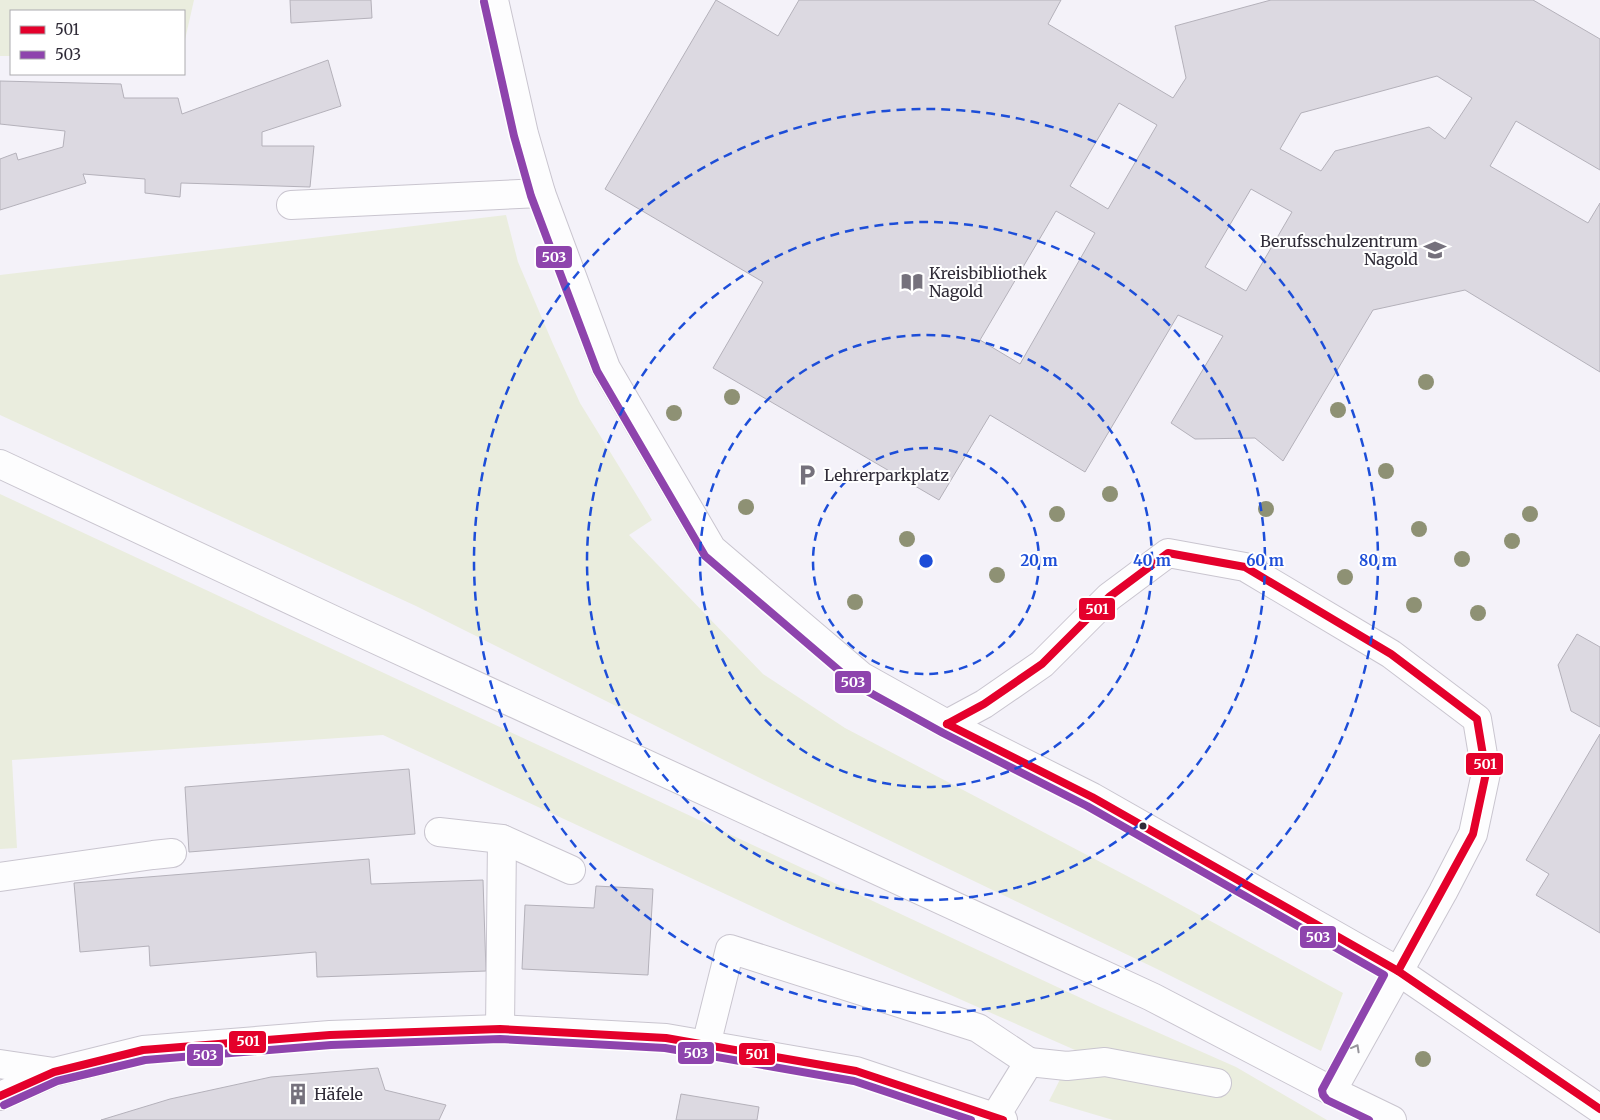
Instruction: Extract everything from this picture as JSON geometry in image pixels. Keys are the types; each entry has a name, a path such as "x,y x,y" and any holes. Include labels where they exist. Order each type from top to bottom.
{"street":[{"path":"494,0 524,134 541,193 606,368 712,549 860,676 946,724 1092,797 1398,971 1600,1108"},
{"path":"291,206 541,193"},
{"path":"0,464 1152,997 1332,1091 1392,1120"},
{"path":"946,724 984,704 1042,664 1109,597 1168,553 1245,567 1391,654 1477,719 1486,773 1473,834 1332,1091"},
{"path":"439,832 502,839 571,870"},
{"path":"500,1029 502,839"},
{"path":"0,877 153,855 172,854"},
{"path":"706,1045 730,949 978,1028 1029,1062 1067,1066 1105,1062 1217,1083"},
{"path":"0,1096 54,1072 143,1050 330,1035 500,1029 666,1038 856,1071 999,1119 1029,1062"},
{"path":"0,1064 54,1072"}],"shaded area":[{"path":"0,0 194,0 185,40 185,10 10,10 10,56 0,56"},
{"path":"506,215 518,262 580,403 652,520 629,535 763,674 845,728 1148,887 1343,993 1321,1051 1157,969 764,780 416,606 0,415 0,275"},
{"path":"0,494 1098,1006 1236,1067 1327,1120 1113,1120 1049,1101 1075,1050 792,925 383,735 12,760 17,848 0,849"}],"building":[{"path":"290,0 371,0 372,18 291,23"},
{"name":"Berufsschulzentrum Nagold","path":"716,0 778,36 799,0 1061,0 1048,24 1173,98 1186,78 1175,26 1271,0 1533,0 1600,39 1600,170 1516,121 1490,166 1588,223 1600,203 1600,372 1465,290 1373,310 1283,461 1255,438 1195,439 1171,423 1223,336 1178,315 1085,472 990,415 939,500 713,368 763,282 605,189","holes":["1437,76 1472,98 1445,139 1429,127 1335,151 1321,171 1280,149 1301,113","1119,103 1157,125 1108,209 1070,186","1251,189 1292,212 1246,291 1205,267","1056,211 1095,233 1020,364 980,340"]},
{"path":"328,60 341,106 262,132 262,146 314,146 310,187 181,183 180,197 145,193 145,179 83,174 86,183 0,210 0,159 16,153 18,160 63,147 65,131 0,124 0,81 121,84 124,98 178,98 182,114"},
{"path":"1577,634 1600,647 1600,727 1571,711 1558,665"},
{"path":"1600,734 1600,933 1536,895 1549,874 1526,860"},
{"path":"409,769 415,834 189,852 185,787"},
{"path":"369,859 371,884 483,880 486,971 317,977 316,952 150,966 149,946 80,952 74,883"},
{"path":"596,886 653,889 648,975 522,969 525,905 594,908"},
{"name":"Häfele","path":"378,1068 385,1090 446,1105 439,1120 101,1120 170,1099 271,1077"},
{"path":"681,1094 759,1107 757,1120 676,1120"}],"transit line":[{"name":"503","path":"484,2 514,136 531,196 597,371 705,556 856,685 943,733 1087,806 1384,975 1322,1090 1327,1100 1369,1120"},
{"name":"501","path":"947,724 984,704 1042,664 1109,597 1168,553 1245,567 1391,654 1477,719 1486,773 1473,834 1398,971"},
{"name":"501","path":"947,724 1092,797 1398,971 1600,1109"},
{"name":"501","path":"0,1096 54,1072 143,1050 330,1035 500,1029 666,1038 856,1071 1003,1120"},
{"name":"503","path":"4,1105 57,1081 145,1060 331,1045 500,1039 665,1048 854,1081 971,1120"}],"place":[{"name":"Berufsschulzentrum Nagold","path":"1435,250"},
{"name":"Kreisbibliothek Nagold","path":"912,282"},
{"name":"Lehrerparkplatz","path":"807,475"},
{"name":"Häfele","path":"298,1094"}]}
